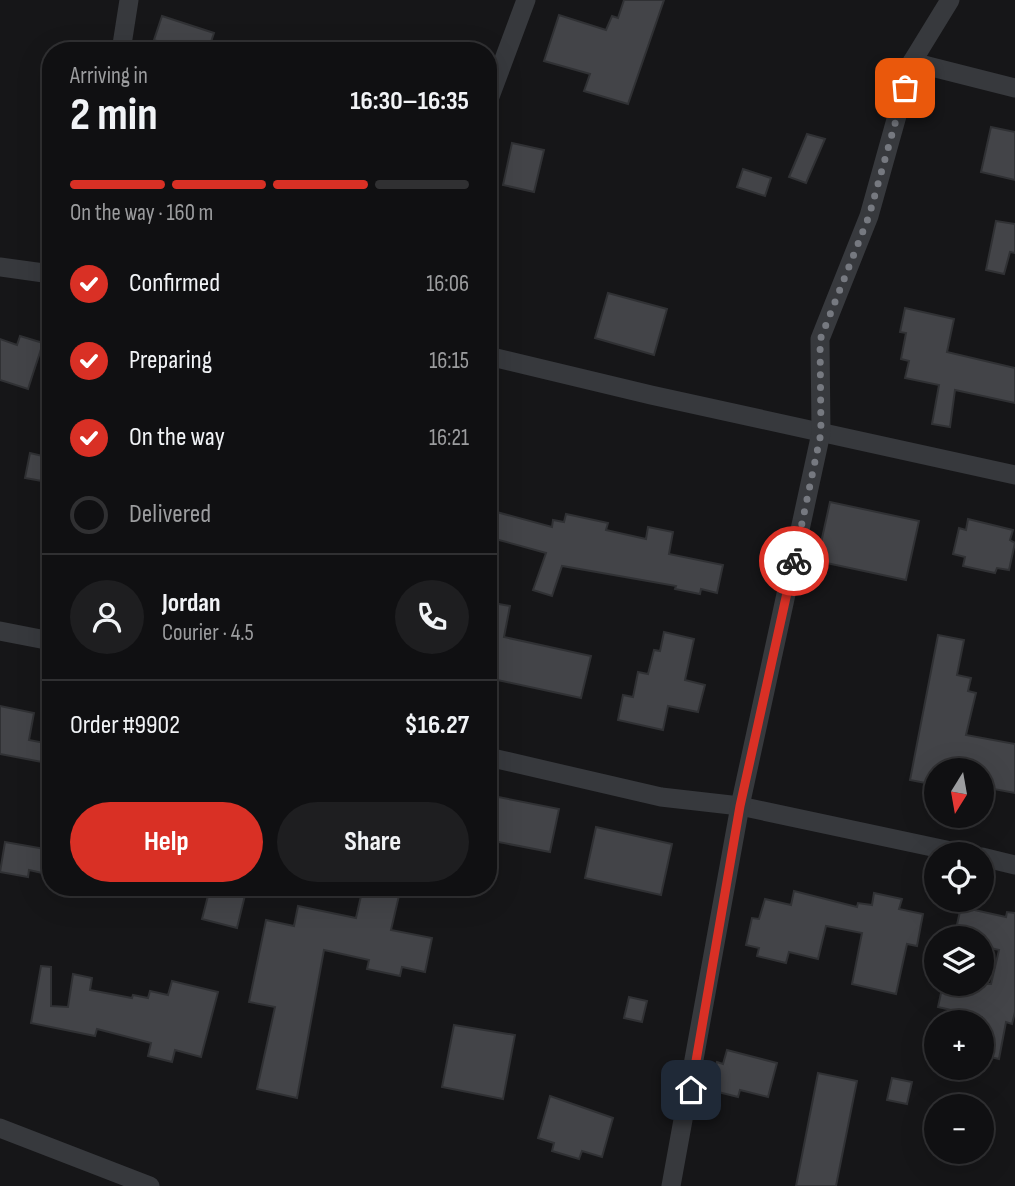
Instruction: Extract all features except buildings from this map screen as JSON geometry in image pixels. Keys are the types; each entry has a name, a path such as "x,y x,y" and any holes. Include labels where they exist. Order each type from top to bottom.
{"street":[{"path":"123,42 130,0"},
{"path":"497,78 526,0"},
{"path":"671,1186 740,806 821,433 820,340 869,216 912,62 950,0"},
{"path":"912,62 1015,88"},
{"path":"0,267 42,273"},
{"path":"497,358 1015,475"},
{"path":"0,632 42,639"},
{"path":"497,759 661,797 740,806 924,845"},
{"path":"994,860 1015,864"},
{"path":"0,1128 150,1186"}],"way so far":[{"path":"794,561 821,433 820,340 869,216 905,88"}],"route":[{"path":"691,1090 740,806 794,561"}]}
